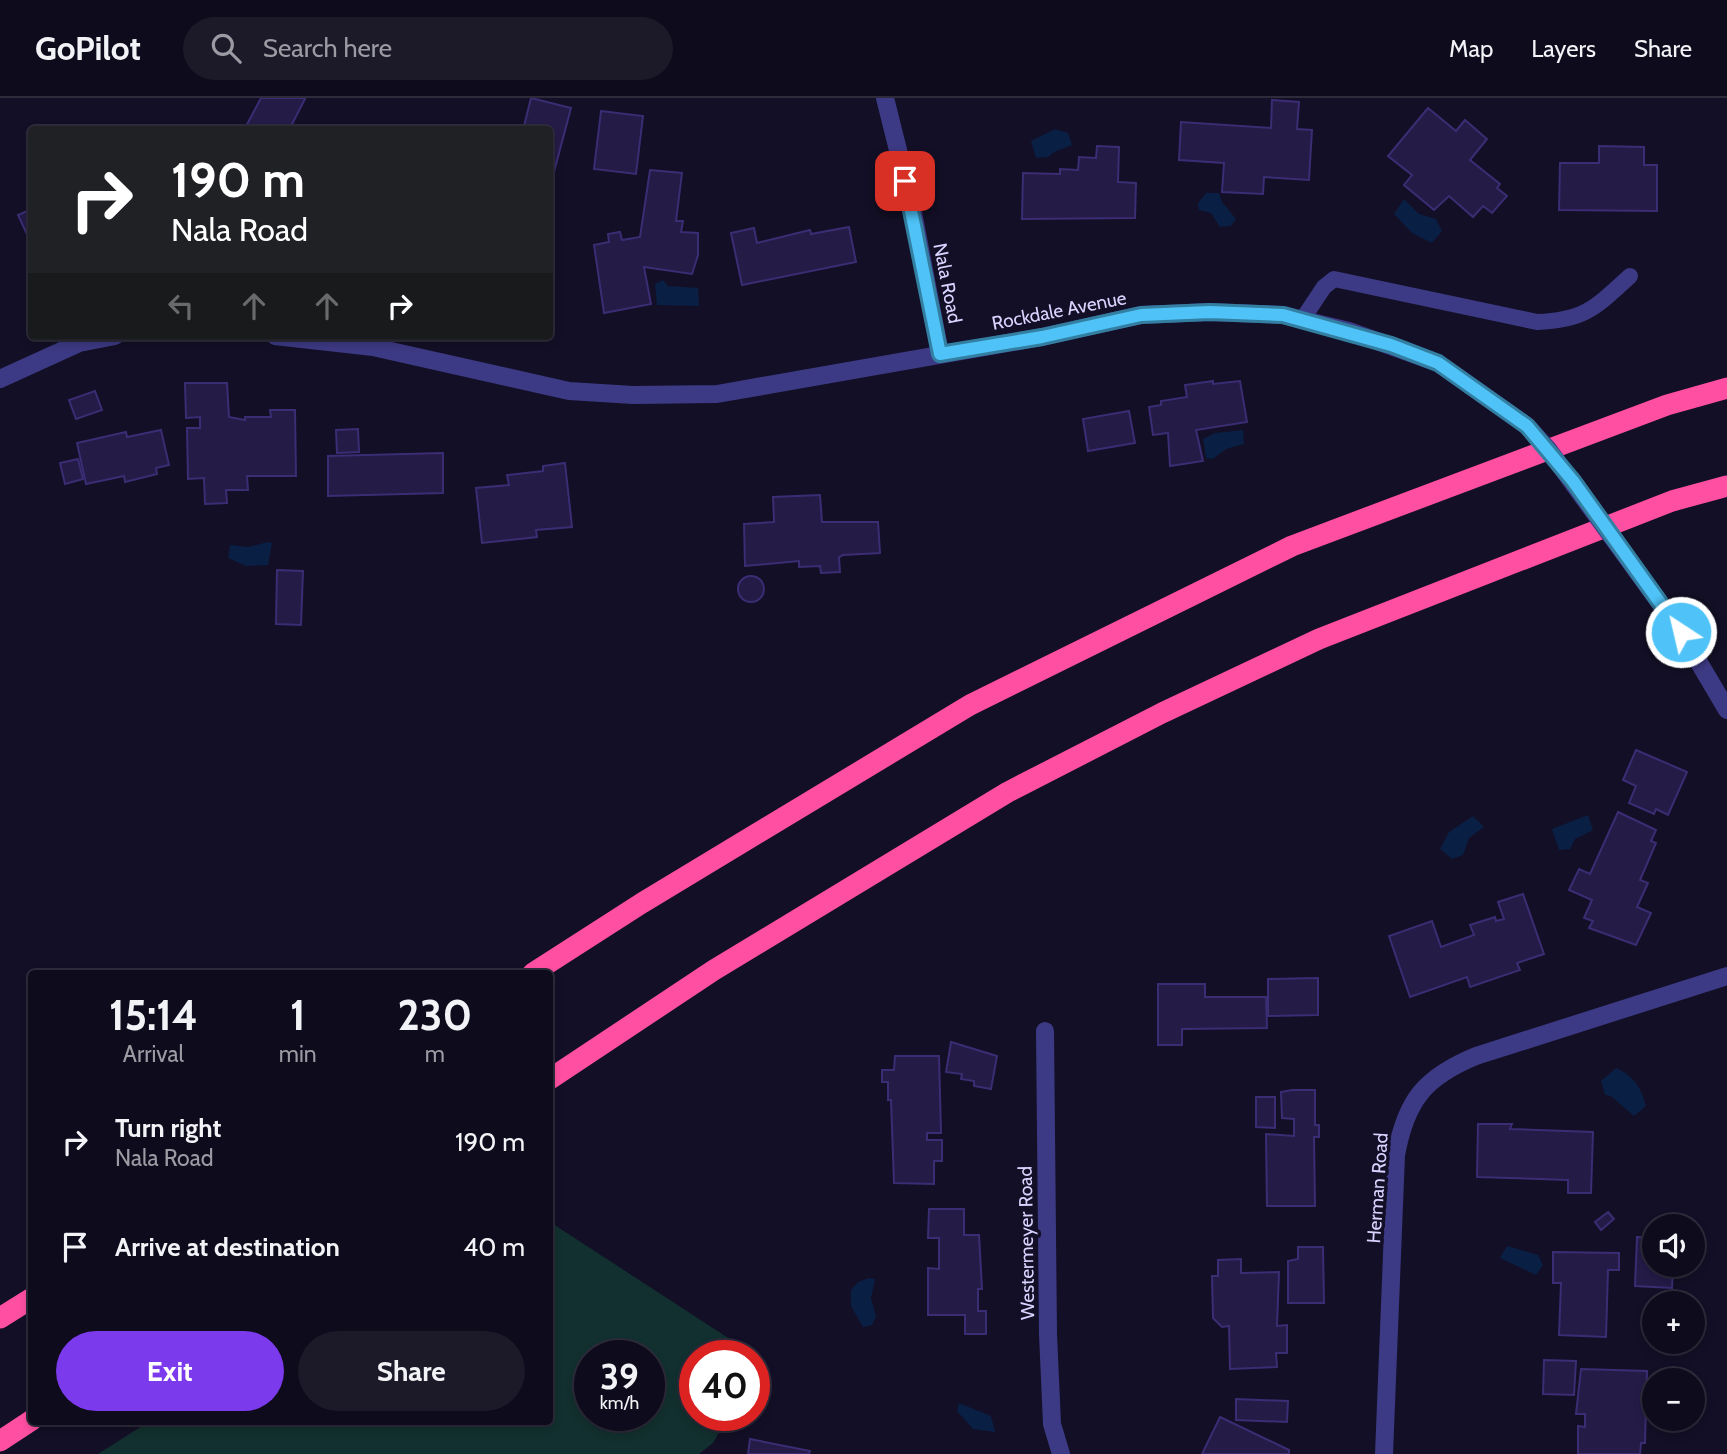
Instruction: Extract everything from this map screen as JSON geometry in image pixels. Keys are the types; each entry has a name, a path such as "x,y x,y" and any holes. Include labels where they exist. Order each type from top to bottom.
{"highway":[{"path":"538,970 642,903 970,705 1292,546 1667,405 1727,388"},
{"path":"553,1077 860,880 1008,792 1162,713 1319,639 1672,501 1727,486"},
{"path":"0,1318 28,1300"},
{"path":"0,1441 28,1423"}],"street":[{"name":"Nala Road","path":"884,98 911,202 940,354"},
{"name":"Rockdale Avenue","path":"311,340 373,347 569,391 633,395 717,394 1042,337 1141,315 1252,313 1303,320 1349,331 1438,363 1527,426 1548,449 1681,632 1727,710"},
{"path":"0,379 79,342 91,340"},
{"name":"Herman Road","path":"1384,1454 1396,1155 1401,1128 1412,1102 1429,1082 1448,1068 1476,1056 1727,976"},
{"name":"Westermeyer Road","path":"1045,1031 1048,1334 1052,1424 1061,1454"}],"lane":[{"path":"1303,320 1324,287 1334,279 1537,321 1566,321 1588,312 1630,276"}],"green space":[{"path":"553,1224 731,1340 679,1340 679,1431 720,1431 713,1443 699,1454 98,1454 144,1425 553,1425"}],"water":[{"path":"1055,129 1068,133 1072,145 1048,157 1036,158 1031,141"},
{"path":"1206,193 1219,193 1222,202 1236,219 1231,226 1220,227 1211,213 1199,210 1198,203"},
{"path":"1404,199 1419,214 1436,219 1442,231 1432,243 1412,233 1394,214"},
{"path":"663,280 668,286 698,288 699,306 657,305 655,284"},
{"path":"1243,430 1244,444 1226,449 1213,459 1206,458 1203,439 1215,433"},
{"path":"272,543 268,565 246,566 228,558 230,545 248,547"},
{"path":"1588,815 1593,830 1575,839 1570,849 1559,850 1552,829"},
{"path":"1473,816 1484,827 1469,838 1463,855 1452,859 1440,849 1449,832"},
{"path":"1616,1068 1632,1079 1644,1099 1646,1106 1634,1116 1611,1096 1605,1095 1601,1081"},
{"path":"1507,1246 1538,1255 1543,1265 1536,1275 1500,1258"},
{"path":"875,1279 871,1298 876,1316 872,1325 863,1327 851,1306 851,1290 858,1282"},
{"path":"959,1403 991,1416 995,1432 973,1429 957,1411"}],"building":[{"path":"261,98 305,99 291,126 246,126"},
{"path":"531,98 571,108 553,176 553,126 524,126"},
{"path":"1272,100 1299,102 1297,129 1312,130 1309,180 1264,177 1263,194 1222,192 1224,163 1179,160 1181,122 1271,128"},
{"path":"1428,108 1456,131 1465,120 1487,139 1470,160 1500,184 1497,188 1507,196 1492,213 1483,206 1473,217 1449,196 1434,210 1404,185 1412,175 1388,156"},
{"path":"601,111 643,116 636,174 594,169"},
{"path":"1097,146 1119,147 1118,182 1136,183 1135,218 1022,219 1023,173 1060,174 1060,169 1078,170 1079,157 1096,158"},
{"path":"1599,146 1644,147 1644,165 1657,165 1657,211 1559,210 1560,163 1599,163"},
{"path":"650,170 682,173 676,221 683,221 681,232 698,233 698,255 692,274 644,267 651,304 604,313 594,245 609,242 608,234 620,232 622,240 640,237"},
{"path":"28,211 28,236 18,215"},
{"path":"849,227 856,262 742,285 731,233 754,228 757,243 810,230 811,234"},
{"path":"1213,381 1213,384 1240,381 1247,422 1196,430 1203,461 1170,466 1168,433 1153,435 1149,407 1161,405 1161,401 1187,397 1185,385"},
{"path":"185,383 227,383 229,417 245,420 245,417 271,417 270,410 295,410 296,476 247,476 248,490 226,490 227,503 205,504 204,478 188,479 187,428 200,428 200,417 186,418"},
{"path":"95,391 102,410 76,419 69,400"},
{"path":"1129,411 1135,443 1088,451 1083,419"},
{"path":"358,429 359,452 337,453 336,430"},
{"path":"161,430 169,465 156,468 157,474 125,482 124,476 86,484 77,443 126,432 127,437"},
{"path":"443,453 443,493 328,496 328,456"},
{"path":"78,459 83,479 65,484 60,463"},
{"path":"565,463 572,527 536,530 537,537 482,543 476,488 509,485 507,475 543,471 543,466"},
{"path":"820,495 822,522 878,522 880,553 843,555 839,557 840,572 821,573 820,566 799,567 799,561 745,566 744,524 774,522 773,497"},
{"path":"277,570 303,571 301,625 276,624"},
{"path":"751,576 760,580 764,589 760,598 751,602 742,598 738,589 742,580"},
{"path":"1636,750 1687,772 1668,815 1656,809 1654,814 1629,803 1636,786 1623,780"},
{"path":"1618,812 1656,830 1651,841 1656,843 1640,880 1648,883 1637,907 1651,913 1636,945 1589,928 1593,921 1584,918 1592,900 1569,890 1579,869 1590,874"},
{"path":"1523,894 1544,954 1517,963 1520,970 1470,987 1467,977 1410,997 1389,936 1432,921 1441,947 1474,935 1470,925 1495,917 1496,921 1504,919 1498,902"},
{"path":"1318,978 1318,1015 1268,1016 1268,979"},
{"path":"1158,984 1205,984 1205,997 1266,997 1267,1028 1182,1029 1182,1045 1158,1045"},
{"path":"951,1042 997,1056 991,1089 974,1086 974,1081 961,1079 962,1074 946,1072"},
{"path":"895,1056 939,1056 941,1133 927,1133 927,1140 942,1140 942,1161 934,1161 934,1184 894,1183 891,1100 888,1100 888,1082 882,1082 882,1070 894,1070"},
{"path":"1315,1090 1315,1125 1319,1125 1319,1137 1314,1137 1315,1206 1267,1206 1266,1134 1294,1136 1294,1119 1282,1118 1281,1092"},
{"path":"1256,1097 1275,1097 1275,1128 1256,1127"},
{"path":"1478,1124 1512,1124 1510,1129 1593,1132 1591,1193 1568,1193 1568,1180 1477,1177"},
{"path":"929,1209 964,1209 964,1235 979,1235 982,1289 978,1289 978,1311 986,1311 986,1334 965,1334 965,1315 928,1315 928,1268 939,1269 939,1238 928,1238"},
{"path":"1608,1212 1614,1219 1601,1230 1595,1222"},
{"path":"1637,1237 1642,1237 1642,1277 1672,1277 1672,1288 1635,1286"},
{"path":"1298,1247 1323,1247 1324,1303 1288,1303 1288,1261 1298,1259"},
{"path":"1553,1252 1619,1253 1619,1270 1608,1270 1606,1337 1559,1335 1561,1283 1553,1283"},
{"path":"1241,1259 1241,1273 1279,1272 1277,1326 1287,1325 1287,1353 1276,1353 1277,1367 1230,1369 1229,1326 1222,1327 1213,1318 1212,1276 1218,1276 1218,1260"},
{"path":"1544,1360 1576,1361 1574,1395 1543,1394"},
{"path":"1581,1369 1642,1371 1642,1431 1645,1431 1645,1443 1641,1443 1640,1454 1578,1454 1578,1426 1585,1427 1585,1414 1576,1414"},
{"path":"1236,1399 1288,1401 1287,1422 1236,1420"},
{"path":"1220,1417 1289,1450 1289,1454 1202,1454"},
{"path":"750,1439 810,1451 809,1454 748,1454"}],"route":[{"path":"905,181 940,354 1042,337 1141,315 1210,312 1283,315 1349,331 1391,345 1438,363 1527,426 1573,481 1681,632"}]}
